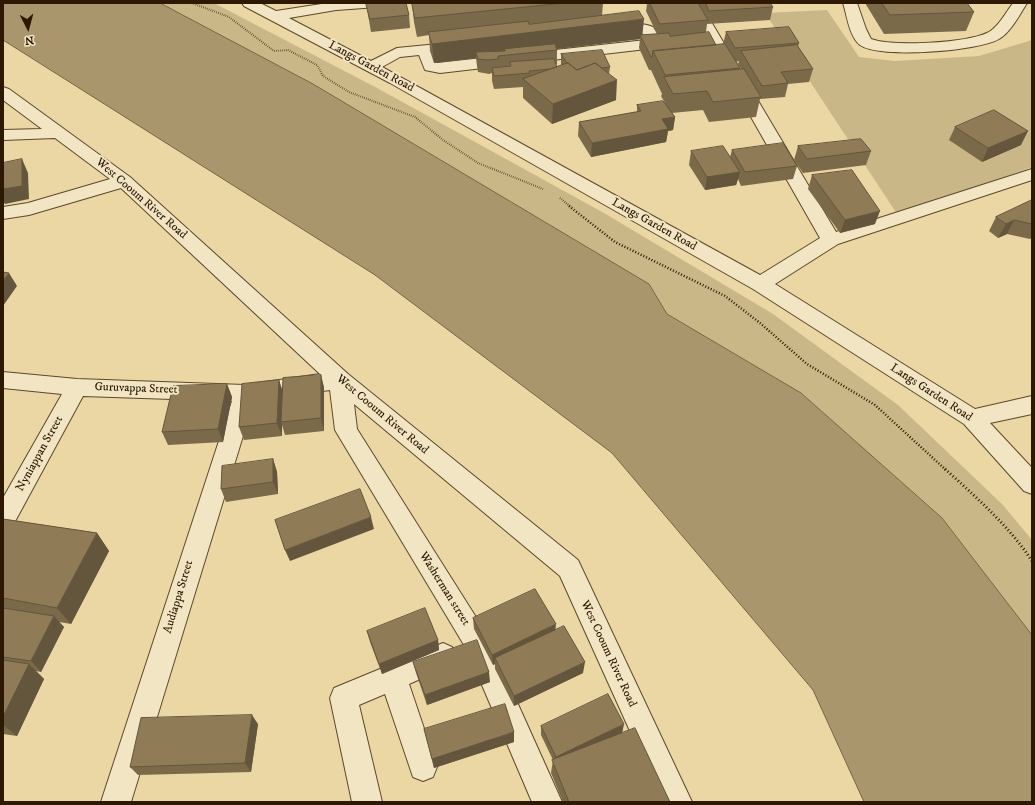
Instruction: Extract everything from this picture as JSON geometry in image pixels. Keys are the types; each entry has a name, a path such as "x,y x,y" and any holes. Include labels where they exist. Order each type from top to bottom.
{"street":[{"name":"Langs Garden Road","path":"249,3 396,80 760,284 972,418 1032,484"},
{"path":"275,16 336,6 378,3"},
{"path":"850,3 860,35 867,43 892,48 954,46 994,36 1014,4"},
{"path":"698,4 831,240"},
{"path":"396,80 431,67 440,68 654,43 648,30 644,28 603,32"},
{"path":"370,67 397,53 472,45"},
{"path":"426,50 431,67"},
{"name":"West Cooum River Road","path":"3,92 60,132 124,181 340,380 569,568 677,802"},
{"path":"3,136 60,132"},
{"path":"760,284 831,240 1032,174"},
{"path":"3,213 29,209 124,181"},
{"name":"Guruvappa Street","path":"3,380 77,387 245,393 340,380"},
{"name":"Washerman street","path":"340,380 346,430 477,642 547,802"},
{"name":"Nyniappan Street","path":"3,520 77,387"},
{"name":"Audiappa Street","path":"116,802 245,393"},
{"path":"972,418 1032,405"},
{"path":"367,802 344,698 477,642"},
{"path":"392,677 423,767"}],"path":[{"path":"192,3 228,17 274,51 288,50 317,65 323,76 349,92 415,117 443,140 478,163 550,191"},
{"path":"555,195 615,242 725,296 760,323 807,364 875,404 978,499 1021,544 1032,561"}],"shaded area":[{"path":"3,3 160,3 313,84 649,284 667,314 801,393 942,518 1032,635 1032,802 864,802 813,690 612,453 375,275 3,40"},
{"path":"160,3 214,3 377,88 604,213 773,314 898,405 1003,505 1032,540 1032,635 942,518 801,393 667,314 649,284 313,84"},
{"path":"827,10 859,57 895,61 979,56 1032,40 1032,167 899,217 765,13"}],"building":[{"path":"366,3 406,3 409,15 370,19"},
{"path":"412,3 565,3 415,18"},
{"path":"650,3 698,3 708,20 660,24"},
{"path":"706,3 770,3 773,7 709,11"},
{"path":"882,3 967,3 974,12 890,15"},
{"path":"639,11 644,19 432,44 428,32 528,21 529,24"},
{"path":"789,27 799,43 735,48 726,32"},
{"path":"709,32 716,45 653,51 652,57 640,35 669,33 670,36"},
{"path":"555,44 557,50 498,56 498,59 478,59 476,52 505,51 505,49"},
{"path":"725,44 740,68 665,75 653,51"},
{"path":"797,45 813,69 781,72 788,83 762,86 741,51"},
{"path":"602,50 610,67 602,68 595,63 577,70 567,63 561,54"},
{"path":"554,59 557,67 529,71 530,73 494,76 492,68 511,66 510,62"},
{"path":"568,63 577,70 595,63 617,80 553,104 523,79"},
{"path":"744,69 761,97 713,102 707,91 673,94 664,77"},
{"path":"663,101 675,117 662,119 668,129 592,143 579,122 641,111 637,105"},
{"path":"994,110 1028,131 988,148 955,127"},
{"path":"861,139 871,151 807,159 798,146"},
{"path":"783,143 797,166 745,172 732,150"},
{"path":"723,146 740,172 707,177 691,151"},
{"path":"22,159 22,186 3,189 3,163"},
{"path":"852,170 880,211 845,220 812,175"},
{"path":"1032,200 1032,224 1014,220 1006,224 996,217"},
{"path":"3,272 9,273 3,281"},
{"path":"321,375 321,418 281,422 283,378"},
{"path":"279,380 277,423 239,427 242,384"},
{"path":"227,384 218,429 162,432 173,386"},
{"path":"273,459 273,482 221,489 222,466"},
{"path":"360,489 371,517 285,550 275,520"},
{"path":"3,519 97,533 57,608 3,598"},
{"path":"535,589 556,624 492,655 473,618"},
{"path":"3,608 54,616 31,661 3,657"},
{"path":"425,608 438,640 379,664 367,631"},
{"path":"564,626 585,662 514,696 495,658"},
{"path":"477,640 489,672 425,695 413,662"},
{"path":"3,660 29,664 3,717"},
{"path":"608,694 624,724 556,757 541,726"},
{"path":"505,704 514,732 432,759 424,729"},
{"path":"252,715 245,763 130,767 141,718"},
{"path":"635,728 670,802 569,802 552,760"}]}
